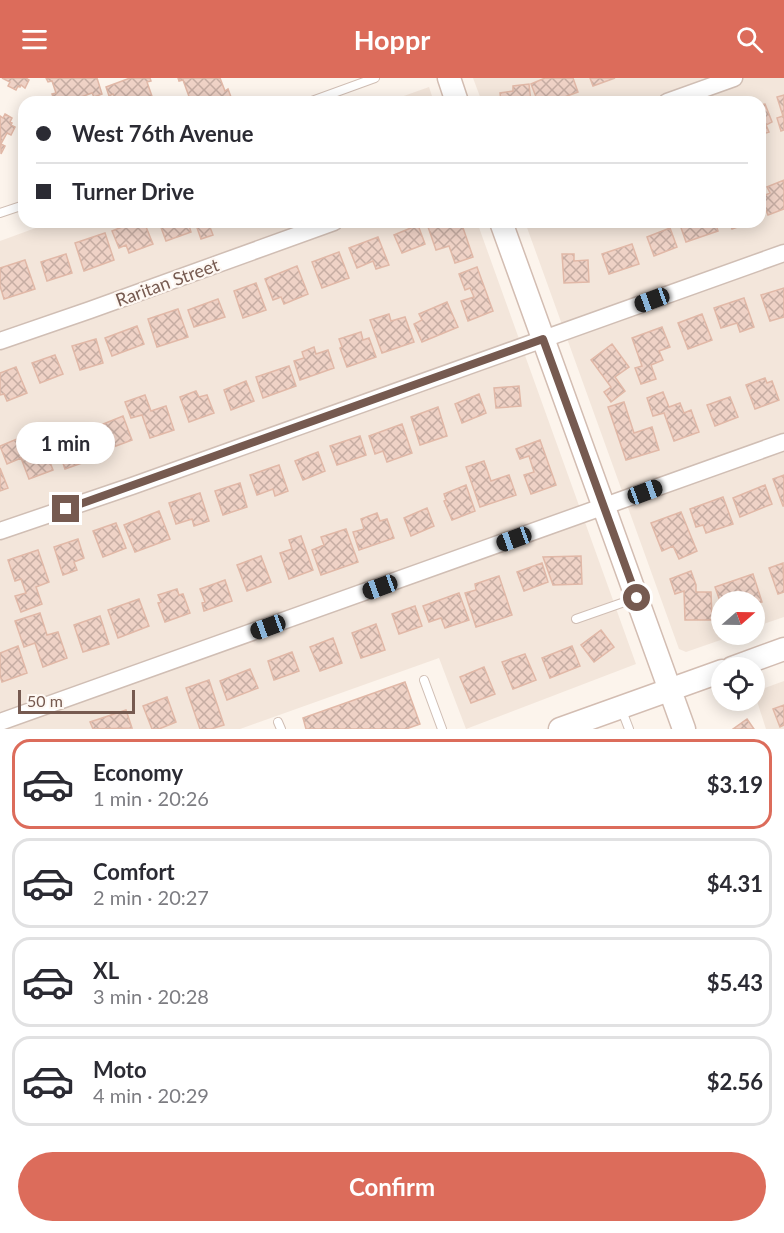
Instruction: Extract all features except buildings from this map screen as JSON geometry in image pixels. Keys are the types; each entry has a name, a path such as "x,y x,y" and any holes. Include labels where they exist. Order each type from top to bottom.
{"street":[{"path":"449,78 455,96"},
{"path":"684,96 734,78"},
{"name":"Raritan Street","path":"0,341 317,228"},
{"path":"503,228 684,729"},
{"path":"0,531 784,253"},
{"path":"0,722 784,442"},
{"path":"762,657 784,649"},
{"path":"573,727 711,675"}],"lane":[{"path":"326,96 375,78"},
{"path":"0,213 18,207"},
{"path":"576,619 637,598"},
{"path":"424,680 442,729"},
{"path":"621,707 629,729"}],"shaded area":[{"path":"473,78 784,78 784,617 765,624 765,591 711,591 711,643 686,652 679,649 527,228 766,228 766,96 480,96"},
{"path":"429,87 432,96 404,96"},
{"path":"36,228 479,228 636,664 466,729 439,658 240,729 0,729 0,241"},
{"path":"784,681 784,729 766,729 760,711 765,711 765,688"}],"route":[{"path":"66,509 543,339 637,598"}]}
